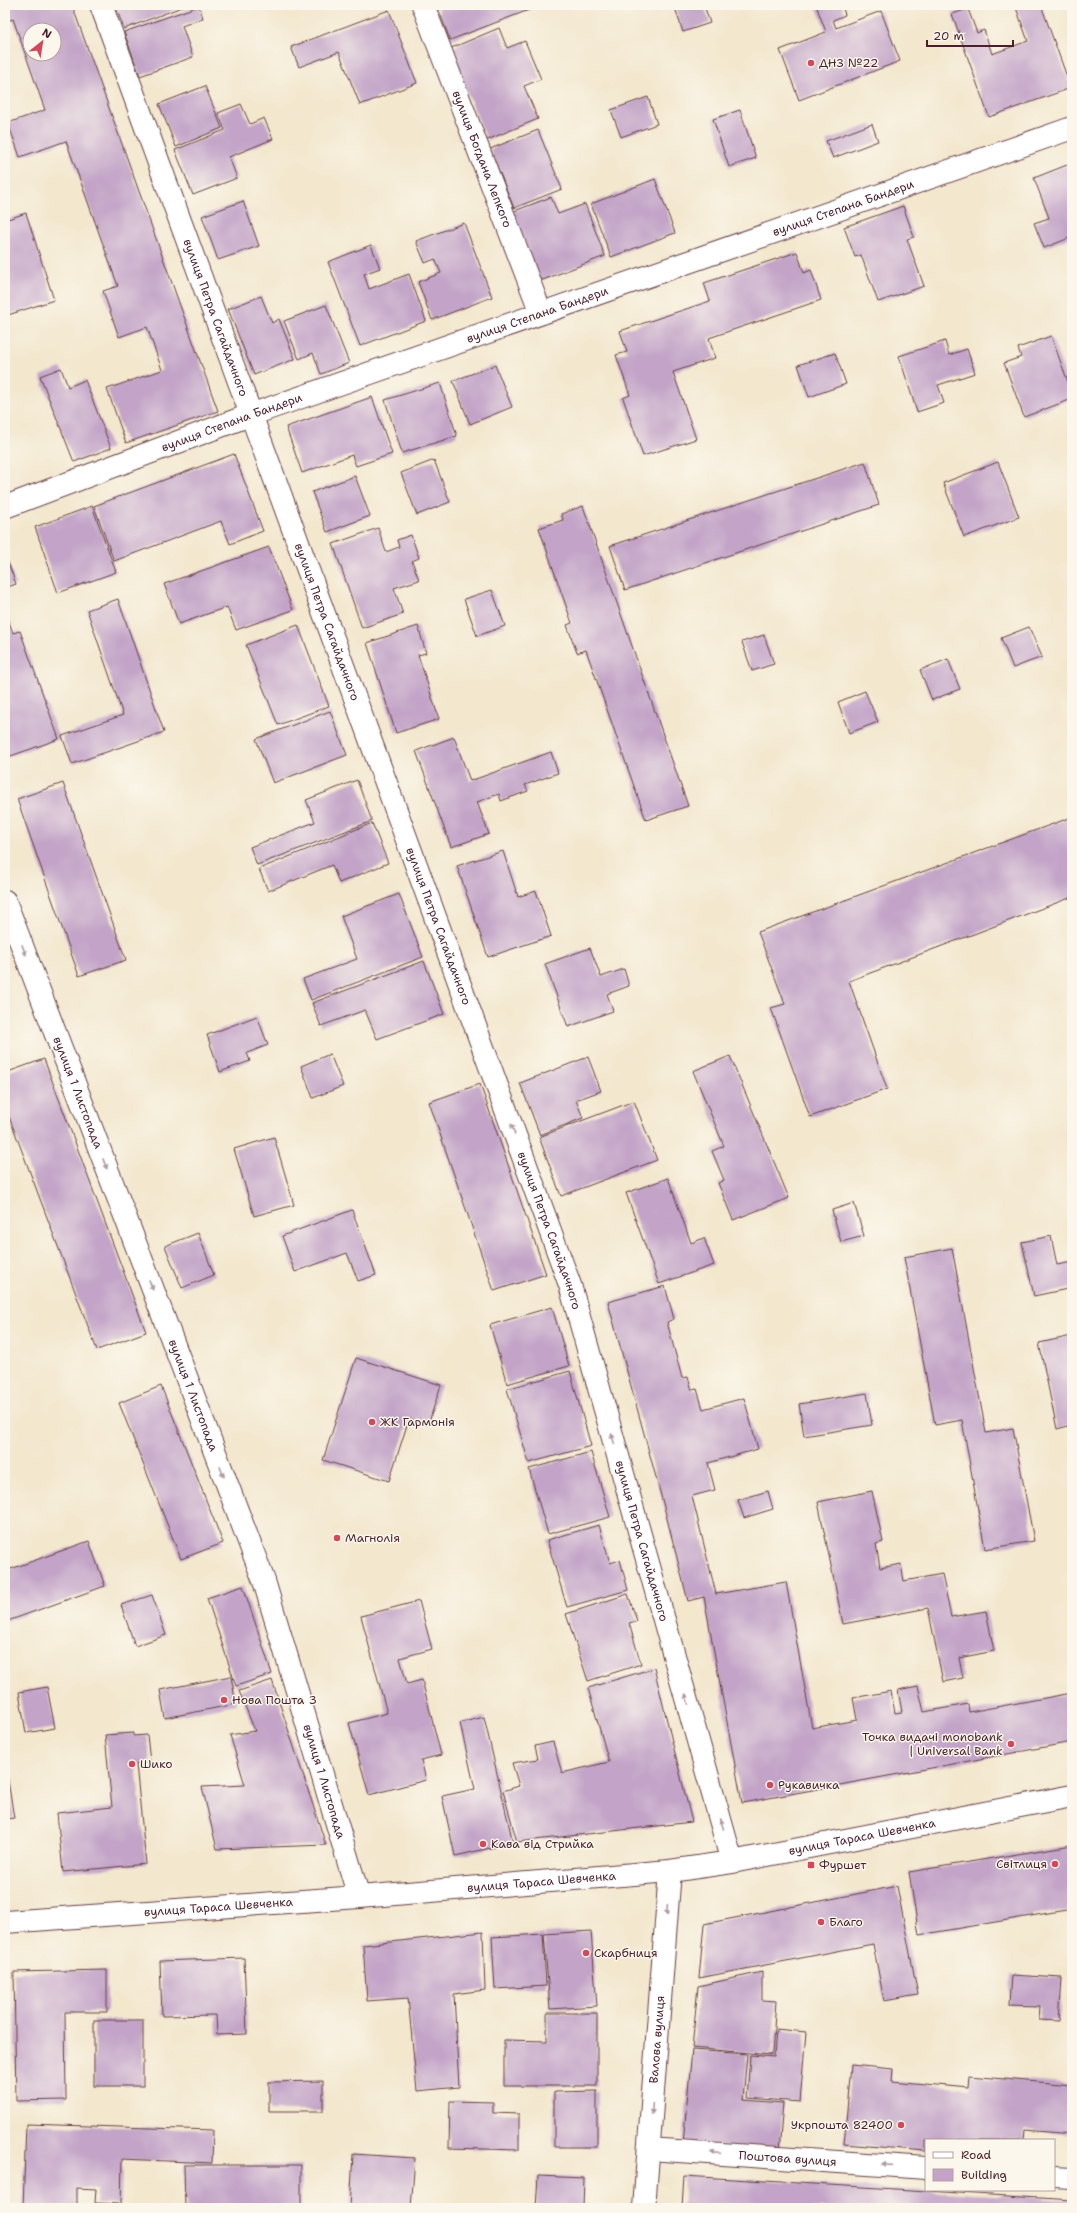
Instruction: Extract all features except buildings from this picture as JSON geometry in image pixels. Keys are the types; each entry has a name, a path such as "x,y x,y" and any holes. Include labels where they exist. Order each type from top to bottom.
{"street":[{"name":"вулиця Петра Сагайдачного","path":"101,5 570,1285 732,1862"},
{"name":"вулиця Богдана Лепкого","path":"423,5 541,313"},
{"name":"вулиця Степана Бандери","path":"5,507 250,415 1072,128"},
{"name":"вулиця 1 Листопада","path":"5,901 264,1581 359,1897"},
{"name":"вулиця Тараса Шевченка","path":"5,1922 359,1897 670,1871 732,1862 1072,1796"},
{"name":"Валова вулиця","path":"644,2208 670,1871"},
{"name":"Поштова вулиця","path":"649,2149 925,2168"},
{"path":"1055,2177 1072,2178"}],"place":[{"name":"ДНЗ №22","path":"811,63"},
{"name":"ЖК Гармонія","path":"372,1422"},
{"name":"Магнолія","path":"337,1538"},
{"name":"Нова Пошта 3","path":"224,1700"},
{"name":"Точка видачі monobank | Universal Bank","path":"1011,1744"},
{"name":"Шико","path":"132,1764"},
{"name":"Рукавичка","path":"770,1785"},
{"name":"Кава від Стрийка","path":"483,1844"},
{"name":"Свiтлиця","path":"1055,1864"},
{"name":"Фуршет","path":"811,1865"},
{"name":"Благо","path":"821,1922"},
{"name":"Скарбниця","path":"586,1953"},
{"name":"Укрпошта 82400","path":"901,2125"}]}
